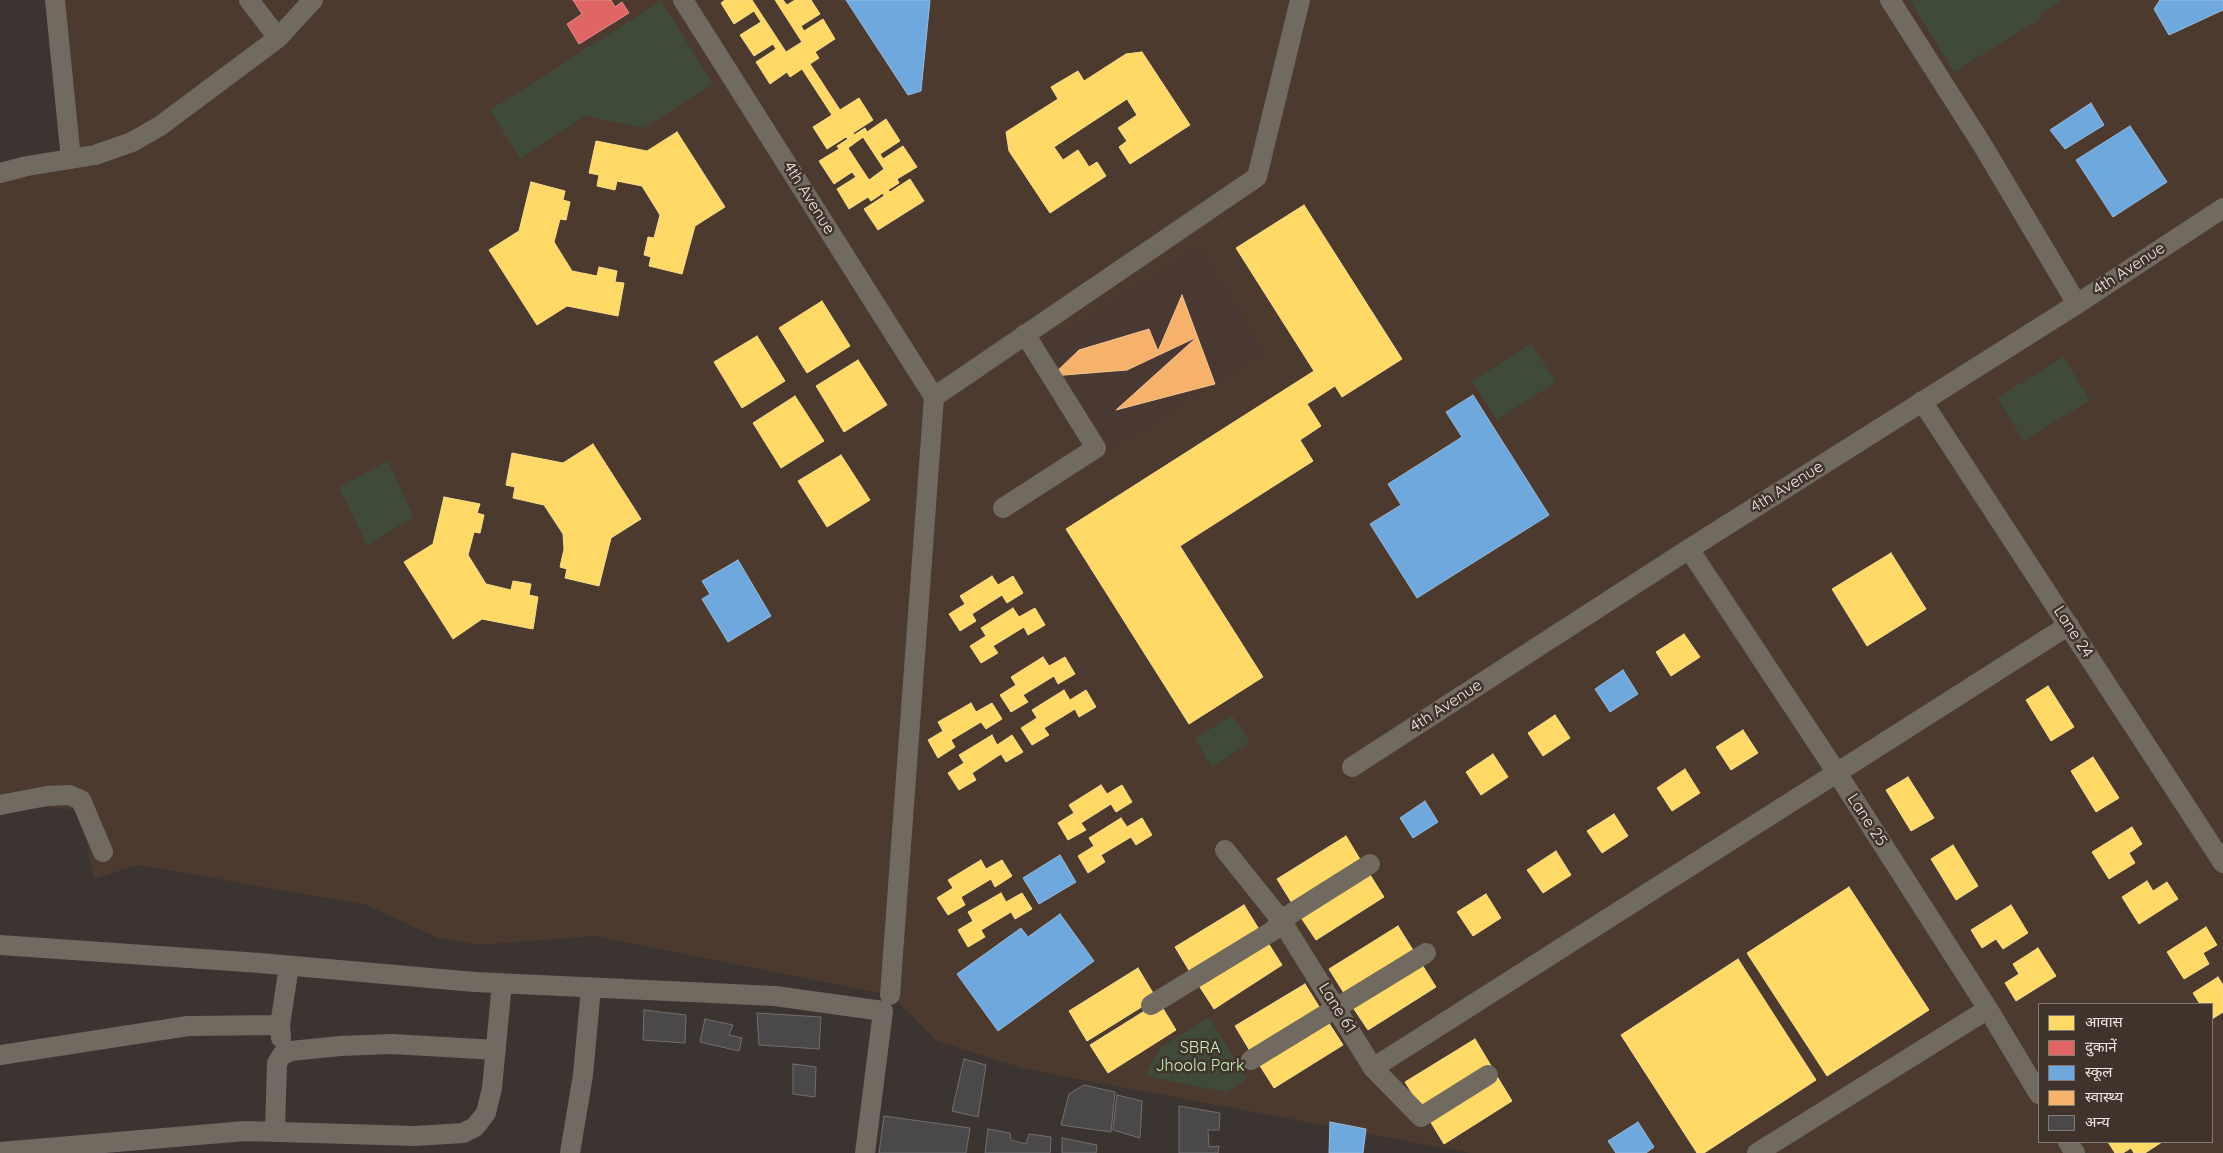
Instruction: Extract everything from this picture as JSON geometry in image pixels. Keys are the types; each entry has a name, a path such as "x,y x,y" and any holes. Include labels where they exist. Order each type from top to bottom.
{"street":[{"path":"55,0 71,159"},
{"path":"249,0 278,38"},
{"path":"0,173 27,166 96,155 132,142 153,130 278,38 313,0"},
{"name":"4th Avenue","path":"683,0 934,397"},
{"path":"890,994 934,397 1257,177 1300,0"},
{"path":"1890,0 1983,146 2077,304"},
{"name":"4th Avenue","path":"1352,767 1689,549 2077,304 2223,208"},
{"path":"1003,508 1096,448 1025,334"},
{"name":"Lane 24","path":"1922,401 2223,863"},
{"name":"Lane 25","path":"1689,549 1837,773 1988,1009 2038,1092"},
{"path":"1373,1068 2069,625"},
{"path":"0,805 47,796 70,795 82,800 103,852"},
{"name":"Lane 61","path":"1225,850 1281,920 1373,1068 1421,1117 1488,1075"},
{"path":"1151,1005 1274,930 1281,920 1370,864"},
{"path":"0,945 502,983 775,996 883,1011 865,1153"},
{"path":"1251,1060 1426,953"},
{"path":"285,1058 280,1025 289,966"},
{"path":"0,1152 244,1130 415,1136 463,1133 475,1128 486,1114 492,1088 502,983"},
{"path":"570,1153 583,1075 591,988"},
{"path":"1757,1153 1988,1009"},
{"path":"0,1055 188,1026 280,1025"},
{"path":"275,1131 277,1063 291,1052 340,1046 392,1044 496,1050"}],"shaded area":[{"path":"50,0 2223,0 2223,1153 1470,1153 1025,1069 937,1041 890,995 595,936 478,945 438,938 366,905 138,865 94,879 81,810 0,803 0,175 71,159"},
{"path":"1199,248 1264,353 1105,452 1040,347"}],"green space":[{"path":"1910,0 2063,0 2040,14 2042,18 1954,72"},
{"path":"661,1 713,84 644,128 586,116 520,158 490,110"},
{"path":"1531,344 1556,382 1497,420 1472,381"},
{"path":"2063,357 2090,400 2024,441 1997,398"},
{"path":"388,461 414,517 367,545 339,487"},
{"path":"1232,715 1250,743 1212,767 1195,739"},
{"name":"SBRA Jhoola Park","path":"1209,1017 1247,1079 1227,1092 1145,1076 1160,1048"}],"building: आवास":[{"path":"725,0 752,0 786,52 802,42 775,0 783,0 787,5 795,0 811,0 820,14 801,26 804,31 823,19 835,39 815,52 819,58 810,64 840,110 859,98 873,120 853,133 854,135 865,128 867,132 886,119 900,141 880,154 883,159 903,146 917,167 897,179 899,183 888,190 890,192 910,179 924,201 878,230 864,209 884,196 883,193 871,201 868,197 849,209 837,189 856,177 852,172 834,184 819,161 839,149 837,146 848,139 846,137 827,149 813,127 832,115 802,69 790,77 787,72 770,84 756,62 776,49 773,44 754,56 740,35 761,22 754,11 734,24 721,3","holes":["863,137 884,169 869,180 848,148"]},
{"path":"1142,52 1190,125 1130,164 1119,147 1127,141 1118,128 1137,115 1127,99 1054,147 1063,160 1078,150 1089,167 1097,162 1106,176 1050,213 1009,151 1006,132 1058,99 1051,87 1078,71 1084,81 1126,54"},
{"path":"677,132 725,207 695,226 682,274 649,266 651,257 644,255 648,237 654,238 660,215 642,186 617,181 615,190 597,186 599,175 589,173 596,141 647,151"},
{"path":"531,182 565,191 563,200 570,202 566,220 560,219 554,242 572,271 597,276 599,267 617,271 615,282 624,283 618,316 567,306 537,325 489,250 519,231"},
{"path":"1304,205 1402,359 1342,397 1335,386 1307,404 1321,426 1300,440 1313,461 1180,546 1263,677 1189,724 1066,529 1314,371 1236,248"},
{"path":"822,301 850,346 807,373 779,328"},
{"path":"757,336 785,381 742,408 714,362"},
{"path":"858,360 887,405 844,432 816,386"},
{"path":"795,396 824,441 781,468 753,423"},
{"path":"593,444 641,519 611,538 599,586 565,578 567,569 560,567 564,549 563,534 544,505 513,498 515,487 506,485 512,453 563,463"},
{"path":"841,455 870,500 827,527 798,481"},
{"path":"444,497 480,504 477,513 484,515 480,533 474,532 468,555 486,584 511,590 513,581 531,584 529,595 538,597 533,629 482,619 453,639 404,562 433,544"},
{"path":"1891,553 1926,609 1867,646 1832,589"},
{"path":"992,576 998,585 1013,576 1023,593 1007,603 1002,595 972,614 976,621 960,631 949,614 965,604 960,596"},
{"path":"1013,608 1019,617 1035,608 1045,625 1028,635 1024,627 993,646 998,653 981,663 970,646 986,636 981,628"},
{"path":"1684,634 1700,657 1671,676 1656,652"},
{"path":"1043,657 1049,666 1065,657 1075,674 1058,684 1054,676 1023,695 1028,702 1011,712 1000,695 1016,685 1011,677"},
{"path":"2048,686 2074,727 2051,741 2026,700"},
{"path":"1064,690 1070,700 1086,690 1096,707 1079,717 1075,709 1044,728 1049,735 1032,745 1021,728 1037,718 1032,710"},
{"path":"971,703 976,712 992,703 1002,719 986,729 981,722 951,740 955,747 938,758 928,740 943,731 938,722"},
{"path":"1555,715 1570,738 1543,756 1528,733"},
{"path":"1743,730 1758,753 1731,770 1716,747"},
{"path":"992,735 997,745 1012,735 1023,752 1006,762 1001,754 972,773 976,780 959,790 948,773 964,763 959,755"},
{"path":"1493,754 1508,777 1481,795 1466,772"},
{"path":"2093,757 2119,798 2096,812 2071,771"},
{"path":"1685,769 1700,793 1672,811 1657,788"},
{"path":"1908,777 1934,818 1911,831 1886,790"},
{"path":"1101,785 1107,794 1122,785 1132,802 1116,812 1111,804 1081,823 1086,830 1068,840 1058,823 1074,813 1069,805"},
{"path":"1614,814 1628,836 1602,853 1587,831"},
{"path":"1121,818 1127,827 1142,818 1152,835 1136,845 1131,837 1101,855 1105,862 1088,873 1078,856 1094,846 1089,838"},
{"path":"2132,827 2142,844 2129,853 2135,863 2109,879 2092,852"},
{"path":"1346,836 1364,866 1295,908 1277,879"},
{"path":"1953,845 1978,886 1956,900 1931,859"},
{"path":"1556,851 1571,875 1543,893 1527,870"},
{"path":"981,860 986,869 1002,860 1012,876 995,887 991,879 961,897 965,905 948,915 937,898 953,888 948,880"},
{"path":"1367,870 1384,897 1316,940 1298,913"},
{"path":"2147,881 2153,891 2167,882 2178,899 2139,924 2122,897"},
{"path":"1849,887 1929,1010 1827,1076 1747,953"},
{"path":"1001,893 1006,902 1022,893 1032,909 1015,919 1011,912 981,930 985,937 968,947 958,930 973,921 968,912"},
{"path":"1486,894 1501,918 1473,936 1457,912"},
{"path":"1244,905 1262,934 1193,977 1175,947"},
{"path":"2011,905 2028,933 2003,949 1996,939 1982,948 1971,930"},
{"path":"1398,926 1416,955 1347,998 1329,969"},
{"path":"2206,927 2217,945 2203,953 2209,964 2184,979 2167,952"},
{"path":"1265,938 1282,965 1214,1009 1196,981"},
{"path":"2038,948 2056,976 2016,1001 2005,983 2019,974 2013,964"},
{"path":"1738,959 1816,1080 1704,1153 1697,1153 1621,1035"},
{"path":"1419,960 1436,987 1368,1030 1350,1003"},
{"path":"1138,968 1156,998 1087,1041 1069,1011"},
{"path":"2218,977 2223,985 2223,1012 2213,1018 2213,1003 2199,1003 2193,993"},
{"path":"1305,984 1323,1013 1253,1056 1235,1026"},
{"path":"1159,1002 1176,1030 1108,1073 1090,1045"},
{"path":"1325,1017 1343,1045 1274,1088 1257,1061"},
{"path":"1475,1039 1493,1069 1424,1112 1405,1082"},
{"path":"1495,1073 1512,1101 1444,1144 1427,1116"},
{"path":"2109,1143 2160,1143 2145,1153 2134,1153 2131,1148 2123,1153 2115,1153"}],"building: दुकानें":[{"path":"573,0 611,0 615,7 622,2 629,13 579,44 567,24 582,14"}],"building: स्कूल":[{"path":"846,0 930,0 921,91 908,95"},
{"path":"2160,0 2223,0 2223,10 2169,35 2154,9"},
{"path":"2091,103 2104,125 2065,149 2050,130"},
{"path":"2130,126 2167,182 2113,217 2076,160"},
{"path":"1473,395 1549,515 1417,598 1370,524 1401,505 1388,484 1462,437 1446,412"},
{"path":"738,560 771,616 728,642 702,599 710,594 702,581"},
{"path":"1623,670 1638,694 1610,712 1595,689"},
{"path":"1425,801 1438,822 1413,838 1400,818"},
{"path":"1060,855 1076,882 1039,904 1023,878"},
{"path":"1060,914 1094,961 998,1031 957,974 1021,928 1028,937"},
{"path":"1330,1122 1366,1129 1363,1153 1329,1153"},
{"path":"1638,1122 1654,1147 1646,1153 1616,1153 1608,1141"}],"building: स्वास्थ्य":[{"path":"1182,295 1215,384 1116,410 1197,337 1127,370 1052,376 1079,350 1149,329 1158,351"}],"building: अन्य":[{"path":"644,1010 686,1015 685,1043 643,1040"},
{"path":"757,1013 821,1017 819,1049 759,1045"},
{"path":"705,1019 733,1025 729,1035 742,1038 739,1051 700,1042"},
{"path":"964,1059 986,1065 978,1117 952,1111"},
{"path":"793,1064 816,1067 815,1097 793,1094"},
{"path":"1084,1085 1115,1092 1111,1132 1061,1125 1069,1094"},
{"path":"1117,1095 1142,1101 1140,1138 1113,1130"},
{"path":"1179,1106 1220,1113 1219,1130 1208,1130 1209,1147 1219,1146 1218,1153 1179,1153"},
{"path":"884,1116 970,1128 966,1153 879,1153"},
{"path":"988,1129 1010,1133 1011,1140 1026,1144 1029,1134 1051,1137 1050,1153 985,1153"},
{"path":"1062,1138 1097,1145 1096,1153 1062,1153"}]}
